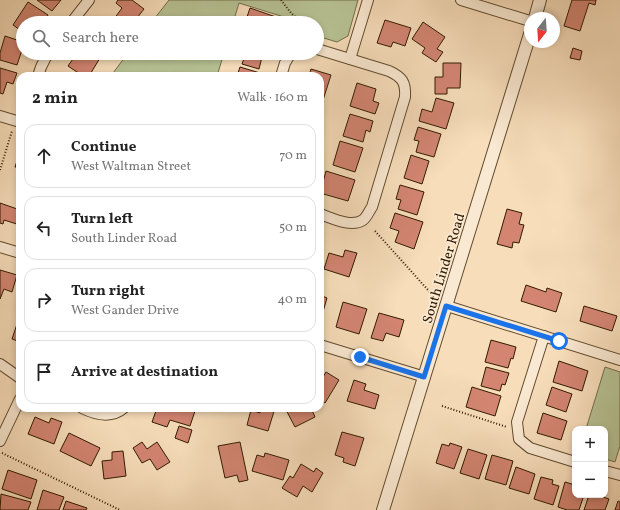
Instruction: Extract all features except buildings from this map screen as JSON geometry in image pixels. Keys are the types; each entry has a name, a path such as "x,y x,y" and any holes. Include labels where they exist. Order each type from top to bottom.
{"street":[{"path":"76,16 89,0"},
{"path":"350,59 368,0"},
{"path":"461,0 524,19"},
{"path":"537,12 540,0"},
{"name":"South Linder Road","path":"383,510 424,377 442,304 525,48"},
{"path":"324,51 389,71 403,80 406,88 406,97 372,207 368,214 362,220 354,223 347,223 324,215"},
{"path":"39,72 44,60"},
{"path":"282,72 287,60"},
{"path":"0,116 16,121"},
{"path":"0,247 16,252"},
{"path":"442,304 620,360"},
{"path":"544,336 517,422 519,439 530,448 572,461"},
{"path":"324,346 424,377"},
{"path":"0,364 16,375"},
{"path":"0,441 16,407"},
{"path":"90,412 104,415 114,412"},
{"path":"608,472 620,475"}],"path":[{"path":"281,0 294,16"},
{"path":"0,170 12,131"},
{"path":"375,231 442,304"},
{"path":"442,406 507,427"},
{"path":"2,453 120,510"}],"green space":[{"path":"169,0 358,0 348,36 337,42 324,38 324,16 281,16 239,3 235,16 156,16"},
{"path":"123,60 222,60 218,72 114,72"},
{"path":"605,367 620,372 620,446 615,462 608,460 608,426 587,426"}],"route":[{"path":"360,357 424,377 446,306 559,341"}]}
